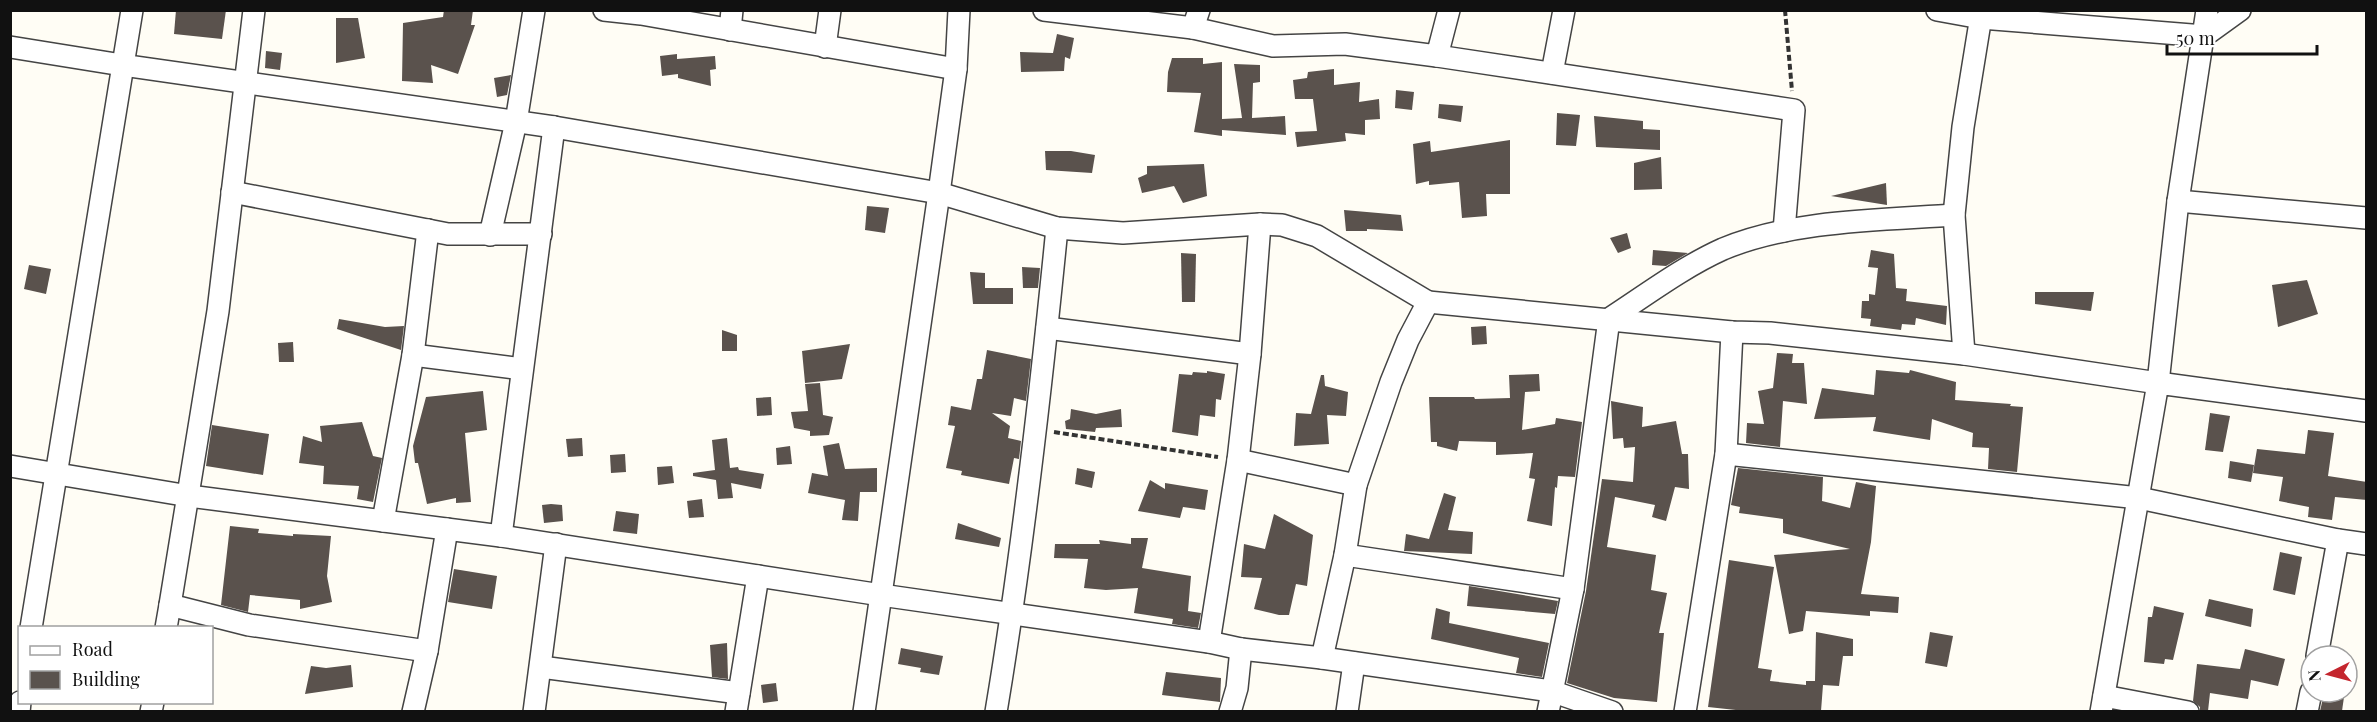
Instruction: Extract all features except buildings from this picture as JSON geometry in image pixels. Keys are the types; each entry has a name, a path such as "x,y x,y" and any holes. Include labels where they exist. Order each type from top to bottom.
{"street":[{"path":"31,626 132,10"},
{"path":"166,626 218,311 254,10"},
{"path":"490,235 516,122 534,10"},
{"path":"603,10 731,20 825,47 956,69"},
{"path":"825,47 830,10"},
{"path":"864,711 956,69 959,10"},
{"path":"1044,10 1196,19 1273,46 1345,45 1437,56 1794,110 1784,231"},
{"path":"1437,56 1449,10"},
{"path":"1552,73 1564,10"},
{"path":"1937,10 2204,36 2240,10"},
{"path":"2188,711 2102,704 2158,383 2178,201 2207,10"},
{"path":"1964,354 1954,215 1963,127 1982,14"},
{"path":"10,47 122,66 554,127 939,193 1057,228 1123,233 1260,224 1282,225 1317,236 1428,302 1732,332 1770,333 1964,354 2367,411"},
{"path":"501,536 554,127"},
{"path":"232,192 464,235 540,234"},
{"path":"2178,201 2367,218"},
{"path":"1550,701 1573,589 1610,319 1672,278 1723,249 1784,231 1840,223 1954,215"},
{"path":"1209,642 1238,460 1250,354 1260,224"},
{"path":"996,711 1013,614 1057,228"},
{"path":"383,521 413,355 428,230"},
{"path":"1322,658 1356,485 1391,382 1408,340 1428,302"},
{"path":"1047,328 1250,354"},
{"path":"1685,711 1726,454 1732,332"},
{"path":"413,355 522,369"},
{"path":"1726,454 2139,498 2338,540 2367,544"},
{"path":"1238,460 1356,485"},
{"path":"10,466 189,496 501,536 1209,642 1240,649 1322,658 1612,711"},
{"path":"413,711 427,651 447,529"},
{"path":"2319,644 2338,540"},
{"path":"534,711 556,544"},
{"path":"1344,555 1573,589"},
{"path":"541,667 737,702 758,576"},
{"path":"170,605 249,625 427,651"},
{"path":"1230,711 1237,688 1240,649"},
{"path":"1347,711 1354,663"}],"path":[{"path":"1785,10 1794,110"},
{"path":"1035,429 1238,460"}]}
